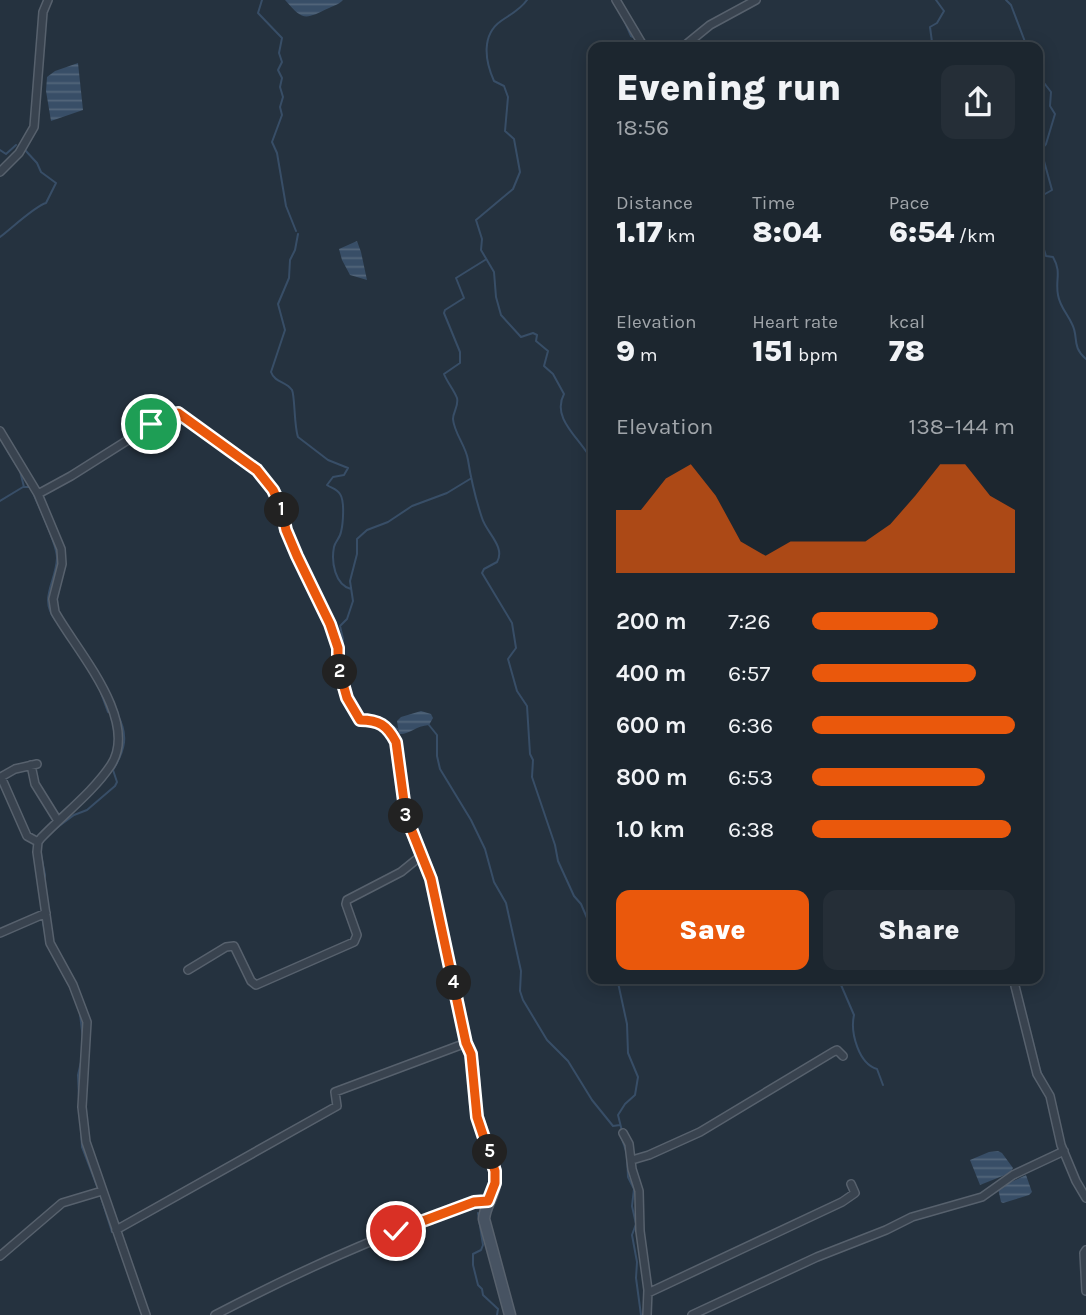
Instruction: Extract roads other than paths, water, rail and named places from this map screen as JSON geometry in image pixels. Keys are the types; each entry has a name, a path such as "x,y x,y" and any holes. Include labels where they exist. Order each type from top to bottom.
{"street":[{"path":"0,172 19,153 34,127 43,12 48,0"},
{"path":"617,0 641,42"},
{"path":"689,42 710,25 757,0"},
{"path":"38,494 166,416 178,413 257,470 273,490 297,556 330,624 338,648 338,666 347,698 360,720 376,720 390,732 396,742 406,816 431,879 466,1043 471,1054 477,1117 495,1171 495,1183 484,1219 510,1315"},
{"path":"0,431 38,494 62,555 53,599 55,612 102,683 120,739 117,755 104,775 38,842 37,852 50,943 73,985 87,1022 83,1125 86,1142 146,1315"},
{"path":"38,842 27,836 1,775 34,764 35,785 58,821"},
{"path":"188,970 226,947 234,946 251,981 256,985 354,942 357,935 347,900 401,872 422,855"},
{"path":"0,933 46,913"},
{"path":"1014,984 1037,1074 1049,1096 1064,1151 1086,1198"},
{"path":"116,1230 337,1106 335,1092 466,1043"},
{"path":"632,1160 700,1132 837,1050 844,1056"},
{"path":"623,1133 629,1144 632,1169 639,1191 640,1231 648,1293 647,1315"},
{"path":"692,1315 817,1257 912,1217 982,1197 1013,1175 1064,1151"},
{"path":"648,1293 842,1202 855,1193 851,1184"},
{"path":"0,1256 62,1203 102,1191"},
{"path":"215,1315 371,1241 453,1209 474,1202 488,1201"},
{"path":"1086,1250 1086,1291"}],"water":[{"path":"285,0 343,0 305,16"},
{"path":"78,63 83,110 51,121 46,91 47,77 55,71"},
{"path":"357,241 367,280 350,275 339,249"},
{"path":"421,711 431,714 433,718 429,725 399,734 397,721 401,717"},
{"path":"998,1151 1013,1168 1010,1173 980,1185 970,1160"},
{"path":"1026,1175 1032,1192 1001,1202 998,1188"}],"waterway":[{"path":"262,0 258,13 282,38 279,53 282,62 278,70 282,78 282,115 272,142 277,153 286,206 296,231"},
{"path":"527,0 490,33 487,49 488,65 494,81 504,86 508,97 505,131 514,139 520,172 513,189 476,220 482,239 481,250 494,272 501,315 521,337 533,333 537,335 536,341 548,351 544,366 553,374 564,394 561,413 588,454"},
{"path":"932,42 930,27 937,23 944,11 936,0"},
{"path":"1006,0 1011,5 1025,42"},
{"path":"624,20 631,36 635,38"},
{"path":"1043,82 1051,92 1050,106 1055,114 1043,148"},
{"path":"0,150 6,154 16,145"},
{"path":"0,237 46,203 56,183 41,172 25,150"},
{"path":"1043,157 1052,190 1043,195"},
{"path":"298,234 290,260 289,278 278,304 285,330 271,372 292,390 298,437 328,460 348,468 344,475 333,477 327,485 342,497 341,532 334,547 333,559 338,578 351,589"},
{"path":"1043,246 1046,256 1053,257 1056,263 1059,299 1074,329 1078,350 1086,359"},
{"path":"485,260 456,278 464,298 444,313 460,352 460,363 444,374 457,398 454,424 467,455 480,511 499,551 497,562 482,573 512,623 516,648 508,659 517,691 527,706 530,754 533,760 532,777 558,861 588,920"},
{"path":"7,450 20,471 24,487 29,487"},
{"path":"344,674 340,626 347,619 353,601 350,581 357,554 357,539 367,530 388,522 412,506 447,493 470,479"},
{"path":"0,501 23,487"},
{"path":"34,495 56,552 56,567 48,598 48,605 56,621"},
{"path":"348,692 358,708"},
{"path":"101,693 108,712"},
{"path":"361,713 381,719 397,729"},
{"path":"51,832 74,815 87,810 115,786 117,782 113,770 124,742 123,729 117,714"},
{"path":"429,725 437,735 440,769 471,820 485,849 494,882 506,903 521,971 520,991 523,1000 547,1040 568,1061 592,1100 613,1126 620,1125"},
{"path":"41,855 44,883"},
{"path":"42,917 47,942"},
{"path":"49,948 71,989"},
{"path":"618,984 627,1024 628,1053 638,1077 635,1095 618,1115 622,1131"},
{"path":"841,984 854,1015 853,1030 857,1047 865,1061 877,1069 883,1085"},
{"path":"80,1014 83,1039"},
{"path":"1037,1061 1042,1076"},
{"path":"79,1098 78,1075 81,1062"},
{"path":"81,1128 82,1147 98,1189"},
{"path":"621,1136 626,1151"},
{"path":"627,1156 628,1177 634,1189 632,1206 636,1224 632,1235 641,1315"},
{"path":"100,1194 112,1232"},
{"path":"478,1213 483,1245 481,1250 473,1254 473,1265 478,1285 483,1295 498,1309 497,1315"},
{"path":"137,1280 146,1304"}]}
